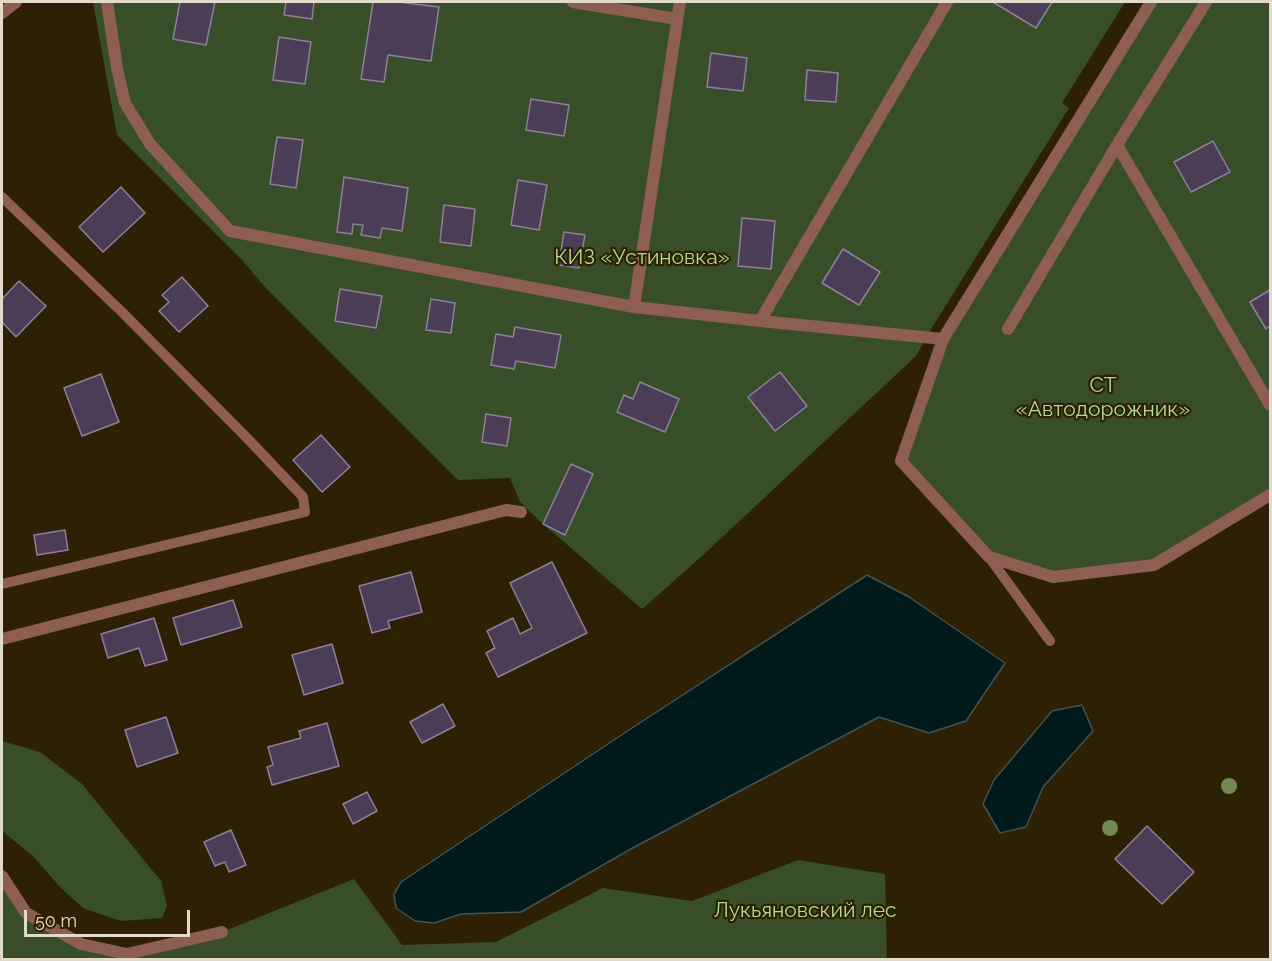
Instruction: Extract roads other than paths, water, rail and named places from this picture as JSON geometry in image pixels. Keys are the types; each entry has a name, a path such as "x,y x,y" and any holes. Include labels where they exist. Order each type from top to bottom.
{"street":[{"path":"2,13 16,2"},
{"path":"107,2 124,103 150,144 230,231 634,307 943,339"},
{"path":"573,2 634,7 677,19"},
{"path":"634,307 680,2"},
{"path":"760,321 947,2"},
{"path":"1151,2 943,339 901,461 989,557 1053,577 1154,565 1270,495"},
{"path":"1008,329 1117,145 1206,2"},
{"path":"1117,145 1270,405"},
{"path":"2,639 506,510 521,512"},
{"path":"2,876 26,912 81,944 127,954 222,932"}],"lane":[{"path":"2,197 122,312 248,439 303,497 305,512 2,584"},
{"path":"989,557 1050,641"}],"water":[{"path":"867,575 909,597 1005,663 966,721 929,733 879,717 629,850 521,912 461,914 434,923 415,921 396,908 394,894 401,882"},
{"path":"1082,705 1093,731 1043,787 1026,827 1000,833 983,804 994,780 1052,711"}],"park label":[{"name":"КИЗ «Устиновка»","path":"642,258"},
{"name":"СТ «Автодорожник»","path":"1103,398"},
{"name":"Лукьяновский лес","path":"805,911"}]}
